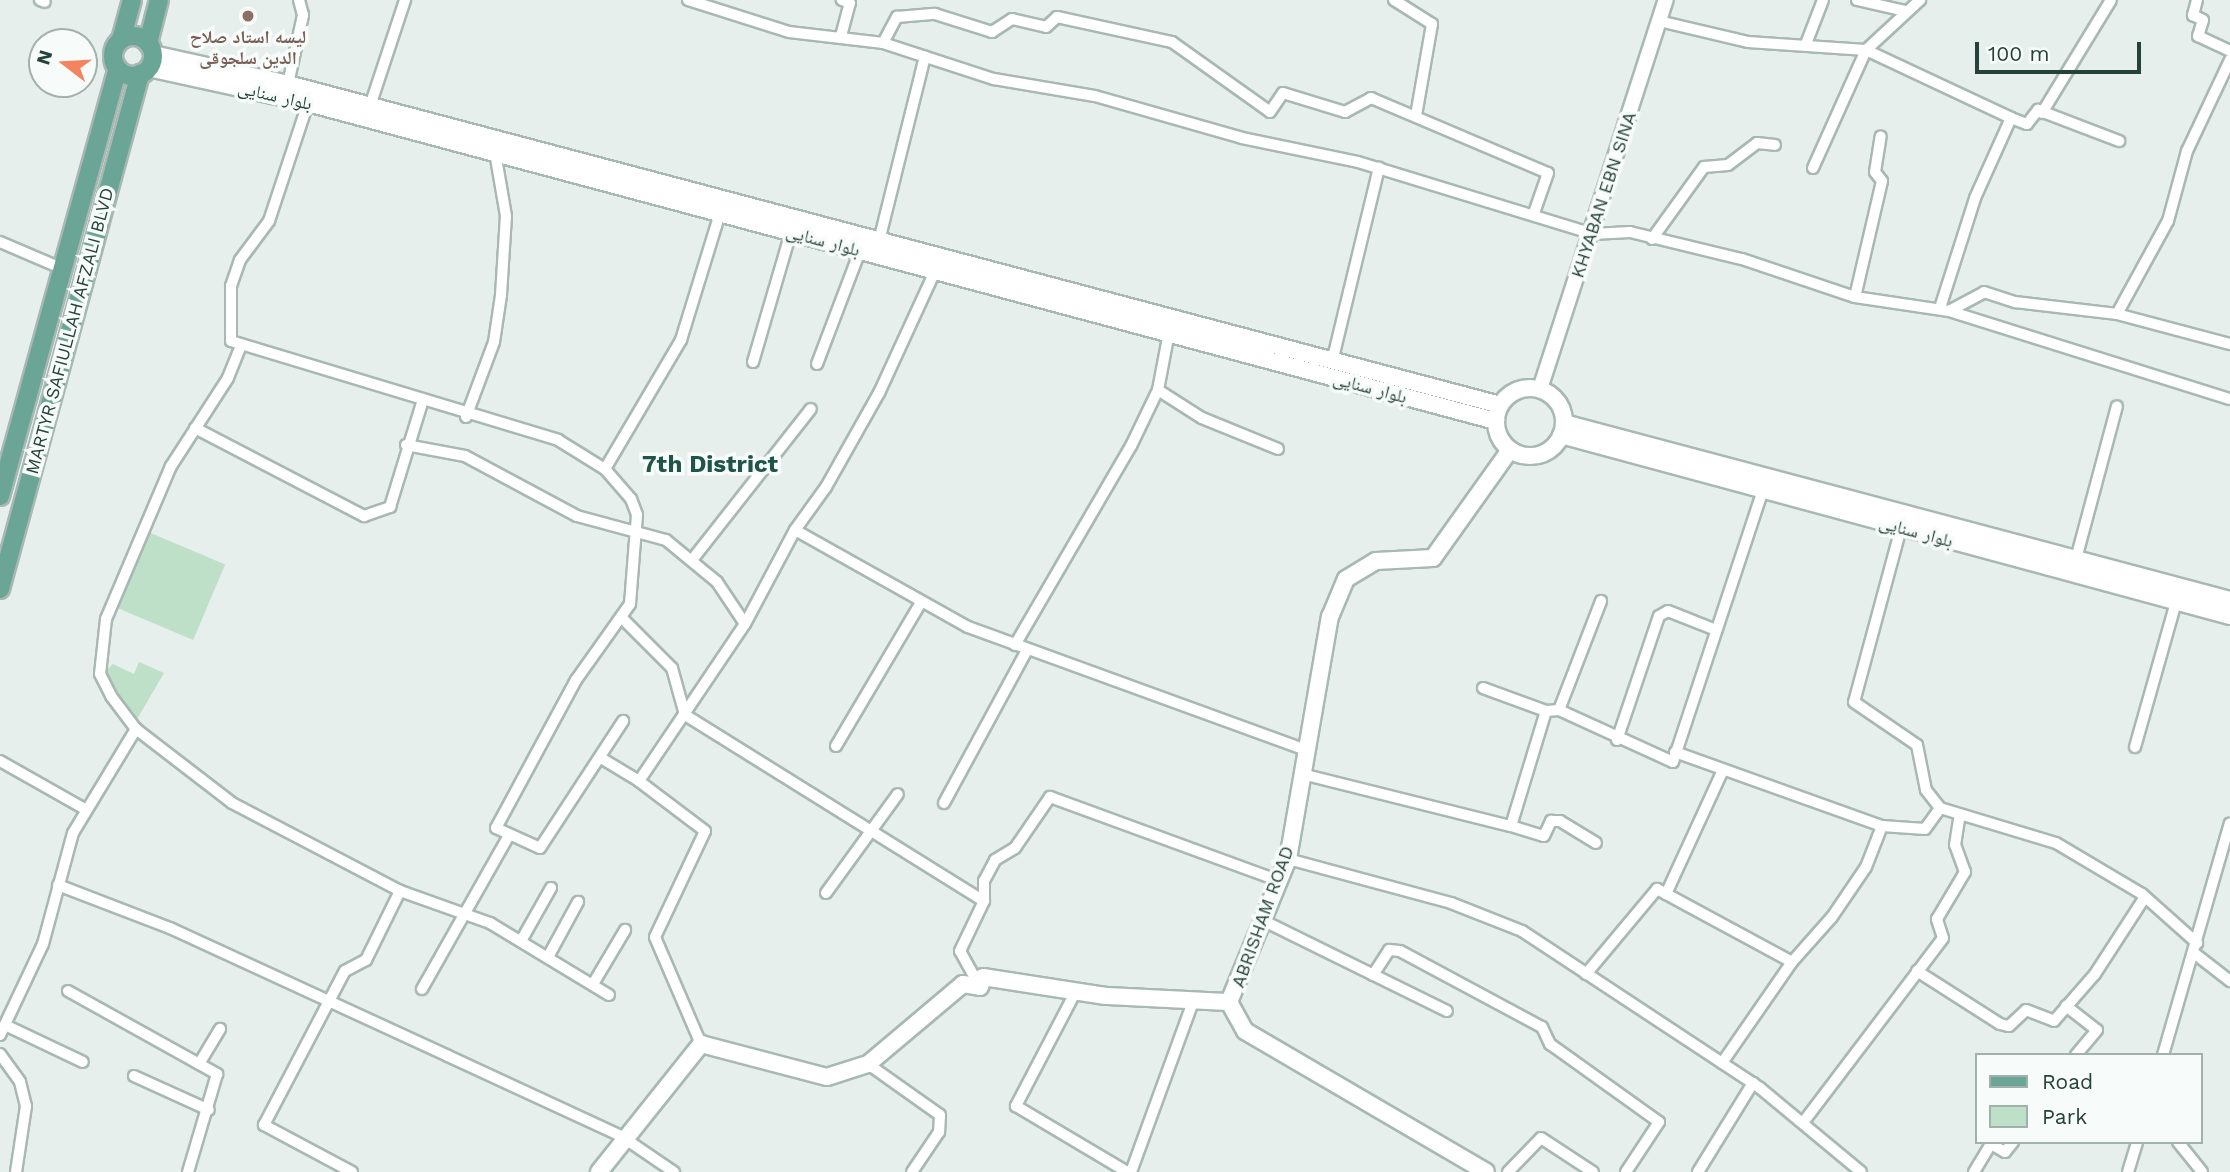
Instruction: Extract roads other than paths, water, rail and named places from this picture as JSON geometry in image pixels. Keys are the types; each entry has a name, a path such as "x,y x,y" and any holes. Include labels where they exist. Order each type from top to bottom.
{"main road":[{"name":"MARTYR SAFIULLAH AFZALI BLVD","path":"0,496 118,69 113,54 121,40 132,0"},
{"name":"MARTYR SAFIULLAH AFZALI BLVD","path":"0,589 147,60 159,0"},
{"path":"121,40 147,60"},
{"path":"118,69 147,60"},
{"name":"بلوار سنایی","path":"147,60 288,84 1332,362 1498,413"},
{"name":"بلوار سنایی","path":"147,60 1169,335 1498,413"},
{"path":"1521,388 1540,389 1560,405 1563,429 1543,454 1510,450 1498,413 1521,388"},
{"name":"بلوار سنایی","path":"1563,429 1763,490 2230,617"},
{"name":"بلوار سنایی","path":"1563,429 2230,600"},
{"name":"ABRISHAM ROAD","path":"701,1044 827,1077 869,1064 963,984 980,987 983,977 1076,991 1193,1002 1229,1002 1288,859 1306,775 1330,617 1346,579 1376,561 1433,558 1510,450"},
{"path":"1229,1002 1236,1024 1245,1031 1486,1172"},
{"path":"599,1172 621,1136 701,1044"}],"street":[{"path":"288,84 303,15 299,0"},
{"path":"370,106 405,0"},
{"path":"688,0 789,32 883,43 925,57 1379,168 1534,213 1593,234 1630,232 1742,259 1855,297 1944,309 2230,399"},
{"path":"841,36 850,4 842,0"},
{"path":"1394,0 1432,24 1416,116"},
{"name":"KHYABAN EBN SINA","path":"1540,389 1593,234 1666,0"},
{"path":"1805,44 1823,0"},
{"path":"1857,0 1905,11"},
{"path":"1813,167 1866,50 1905,11 1920,0"},
{"path":"2042,113 2110,0"},
{"path":"2197,0 2193,14 2203,20 2198,36 2230,51"},
{"path":"883,43 897,17 935,14 992,32 1012,19 1046,27 1057,18 1172,42 1269,111 1283,93 1345,112 1371,99 1548,173 1534,213"},
{"path":"1659,22 1748,42 1866,50 2027,124 2034,111 2119,141"},
{"path":"879,241 925,57"},
{"path":"2116,314 2168,221 2187,151 2226,79 2230,60"},
{"path":"308,103 269,221 240,260 231,286 232,341 240,348 466,417 558,440 605,470 631,499 636,536 629,604 513,788 495,826 541,848 624,721"},
{"path":"1944,309 1975,198 2011,118"},
{"path":"1855,297 1882,181 1875,172 1881,136"},
{"path":"1652,239 1704,167 1728,165 1757,143 1775,145"},
{"path":"466,417 494,342 501,295 506,216 495,152"},
{"path":"1332,362 1379,168"},
{"path":"605,470 681,340 720,213"},
{"path":"752,362 791,232"},
{"path":"0,242 61,268"},
{"path":"817,364 860,251"},
{"path":"639,781 745,624 795,530 879,393 935,271"},
{"path":"1944,309 1984,292 2015,302 2116,314 2230,344"},
{"path":"1015,645 1158,390 1172,319"},
{"path":"240,348 171,466 106,619 100,674 136,729 232,803 400,891 463,913 521,941 609,995"},
{"path":"1158,390 1202,418 1278,449"},
{"path":"195,428 363,516 390,507 406,445 422,403"},
{"path":"2076,559 2117,406"},
{"path":"692,560 811,409"},
{"path":"406,445 465,456 577,516 636,536 666,540 717,582 745,624"},
{"path":"1483,688 1546,711 1559,710 1617,740 1670,762 1763,490"},
{"path":"1901,528 1854,702 1917,745 1926,790 1940,808 2056,843 2145,897 2230,981"},
{"path":"795,530 920,604 1015,645 1308,751"},
{"path":"1559,710 1601,601"},
{"path":"2134,747 2176,602"},
{"path":"836,746 920,604"},
{"path":"1617,740 1659,615 1668,611 1716,631"},
{"path":"621,617 672,668 685,715 984,901"},
{"path":"944,803 1027,650"},
{"path":"1511,827 1546,711"},
{"path":"83,1062 2,1030 43,944 58,885 85,809 136,729"},
{"path":"1675,752 1882,825 1925,829 1940,808"},
{"path":"601,758 639,781 705,831 655,937 701,1044"},
{"path":"0,761 85,809"},
{"path":"1666,894 1723,770"},
{"path":"1306,775 1544,836 1551,821 1560,821 1596,843"},
{"path":"826,893 873,832 898,794"},
{"path":"980,987 960,951 984,901 995,860 1015,848 1050,797 1280,881"},
{"path":"1805,1120 1943,938 1937,919 1965,872 1955,845 1959,814"},
{"path":"2164,1053 2228,841 2230,823"},
{"path":"1722,1063 1792,962 1839,907 1882,825"},
{"path":"422,989 509,835"},
{"path":"1288,859 1451,903 1522,931 1753,1083 1805,1120 1861,1172"},
{"path":"58,885 330,1002 621,1136 674,1172"},
{"path":"521,941 551,888"},
{"path":"352,1172 264,1125 345,971 366,960 400,891"},
{"path":"1586,974 1651,891 1666,894 1792,962"},
{"path":"1917,971 2003,1025 2026,1010 2054,1021 2095,974 2145,897"},
{"path":"548,957 578,902"},
{"path":"1262,920 1447,1011"},
{"path":"593,984 625,930"},
{"path":"1373,975 1389,950 1400,951 1542,1027 1550,1044 1659,1122 1626,1172"},
{"path":"68,991 199,1064 219,1081 188,1172"},
{"path":"1076,991 1016,1107 1129,1172 1193,1002"},
{"path":"2066,1006 2096,1030 2078,1053"},
{"path":"199,1064 220,1029"},
{"path":"0,1054 20,1082 26,1106 16,1172"},
{"path":"869,1064 940,1115 939,1132 912,1172"},
{"path":"134,1076 209,1110"},
{"path":"1698,1172 1753,1083"},
{"path":"1508,1172 1541,1138 1593,1172"},
{"path":"1980,1170 1991,1144 2005,1152 2011,1144"},
{"path":"2128,1172 2136,1144"},
{"path":"2180,1144 2203,1172"}],"place":[{"name":"لیسه استاد صلاح الدین سلجوقی","path":"248,16"}],"district":[{"name":"7th District","path":"710,465"}]}
